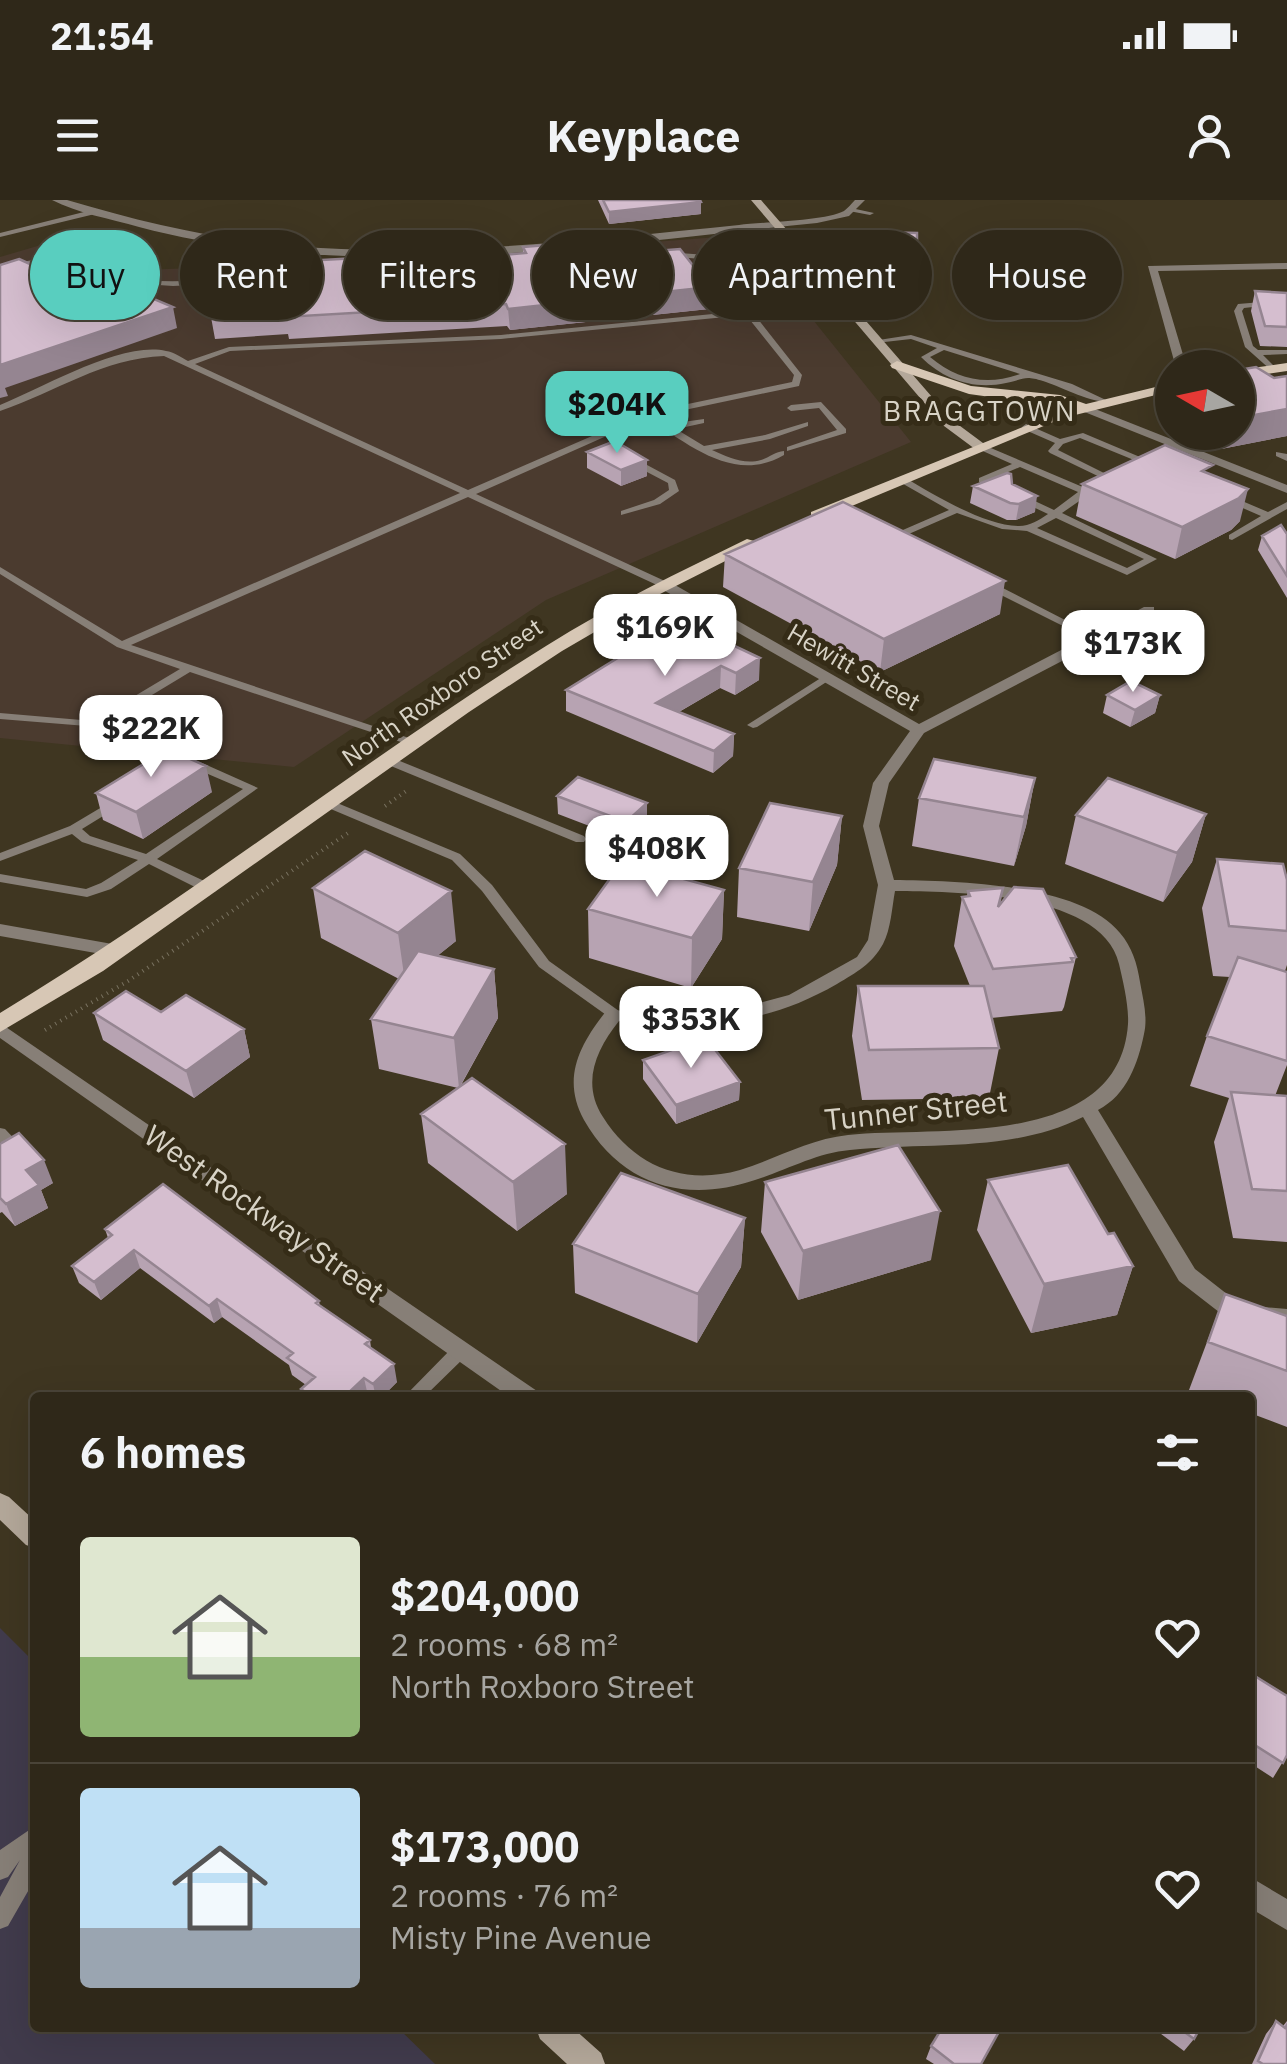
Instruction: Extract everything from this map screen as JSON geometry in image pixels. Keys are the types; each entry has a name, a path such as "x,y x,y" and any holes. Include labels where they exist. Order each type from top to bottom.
{"main road":[{"path":"897,365 970,390 1060,399 1081,408"},
{"path":"1255,372 1280,368"},
{"path":"801,522 838,511 902,479 1026,427 1081,408 1155,391"},
{"name":"North Roxboro Street","path":"0,1026 210,889 550,650 663,584 770,536"}],"street":[{"path":"58,200 193,237 264,247 448,254 776,224 836,216 851,210 860,200"},
{"path":"756,200 781,230"},
{"path":"1177,350 1152,268 1287,266"},
{"path":"858,320 953,429 978,446"},
{"path":"1081,408 1155,437"},
{"path":"1187,450 1287,490"},
{"name":"Hewitt Street","path":"663,584 919,730"},
{"path":"614,1014 694,1020 741,1014 795,1000 863,960 876,940 887,885 871,826 881,783 919,730 1149,610"},
{"name":"Tunner Street","path":"614,1014 588,1046 582,1103 614,1148 641,1169 687,1180 740,1178 801,1154 850,1142 998,1136 1057,1124 1088,1108 1122,1078 1137,1035 1136,987 1125,952 1103,925 1052,902 1008,891 887,885"},
{"path":"0,930 118,950"},
{"name":"West Rockway Street","path":"0,1026 521,1392"},
{"path":"1088,1108 1187,1274 1236,1313 1287,1318"},
{"path":"0,1504 30,1533"},
{"path":"1255,1894 1287,1916"},
{"path":"555,2032 590,2064"}],"lane":[{"path":"851,210 870,214"},
{"path":"0,236 96,212"},
{"path":"0,268 52,261 88,274 150,284 180,283"},
{"path":"1253,350 1240,329 1238,311 1242,306 1262,304 1287,309"},
{"path":"190,362 230,350 501,337 693,318"},
{"path":"755,320 798,375 793,385"},
{"path":"876,341 911,337 1028,373 1104,402"},
{"path":"944,347 925,358 936,370 976,383 1004,385 1028,373"},
{"path":"1255,354 1287,352"},
{"path":"0,408 62,378 133,354 164,353 663,584"},
{"path":"1255,354 1280,368"},
{"path":"121,645 648,414 793,385 821,405 842,431 789,453 742,464 648,414"},
{"path":"791,408 821,405"},
{"path":"670,427 701,421"},
{"path":"707,448 766,437 806,424"},
{"path":"1026,427 1060,442"},
{"path":"1109,478 1052,451 1060,442 1080,436 1166,470"},
{"path":"978,446 1084,491"},
{"path":"621,448 623,456 672,482 674,492 658,502 624,512"},
{"path":"1136,468 1182,450"},
{"path":"1003,485 982,480 1020,464"},
{"path":"1029,528 1084,491 1122,473"},
{"path":"902,479 996,526 1029,528 1127,572 1152,559 1018,492"},
{"path":"1218,493 1269,516"},
{"path":"1232,537 1287,506"},
{"path":"892,538 959,509"},
{"path":"879,532 907,545"},
{"path":"0,570 121,645 414,744"},
{"path":"974,578 1097,638"},
{"path":"0,716 94,725 189,668"},
{"path":"752,725 827,678"},
{"path":"0,878 87,894 106,886 252,788 184,759"},
{"path":"390,760 580,839"},
{"path":"0,857 74,829 137,789"},
{"path":"330,804 456,857 487,888 544,964 614,1014"},
{"path":"74,829 86,839 148,858 210,889"},
{"path":"0,1133 18,1152 0,1162"},
{"path":"417,1392 461,1350"},
{"path":"0,1870 9,1855 30,1842"},
{"path":"0,1918 30,1861"}],"path":[{"path":"45,1030 128,980 426,776"}],"shaded area":[{"path":"693,239 693,320 813,320 911,442 546,600 294,767 0,738 0,257 30,248 30,320 160,320 160,269 180,269 180,320 323,320 323,263 343,262 343,320 512,320 512,253 532,251 532,320 673,320 673,240"},
{"path":"0,1628 30,1658 30,2032 402,2032 435,2064 0,2064"}],"building":[{"path":"603,200 700,200 701,202 609,212"},
{"path":"532,246 532,306 512,309 512,254 526,253 523,247"},
{"path":"680,249 693,265 693,289 673,291 673,250"},
{"path":"19,259 30,264 30,320 134,320 0,365 0,265"},
{"path":"343,259 343,314 323,315 323,260"},
{"path":"1255,291 1287,293 1287,327 1265,326"},
{"path":"160,301 173,307 160,311"},
{"path":"1255,367 1274,378 1287,376 1287,409 1255,415"},
{"path":"615,441 647,460 621,470 587,452"},
{"path":"1155,450 1177,450 1213,465 1202,471 1248,489 1239,498 1182,527 1082,484"},
{"path":"1011,474 1012,484 1037,496 1019,504 1010,503 973,486"},
{"path":"843,502 1005,581 884,639 725,554"},
{"path":"1281,525 1287,534 1287,576 1262,536"},
{"path":"684,617 710,629 705,632 760,658 736,673 721,666 656,703 734,734 714,751 566,690"},
{"path":"1131,681 1160,695 1135,710 1107,695"},
{"path":"168,749 206,766 136,812 96,793"},
{"path":"934,759 1035,778 1024,817 919,798"},
{"path":"578,777 647,803 626,822 557,796"},
{"path":"1108,778 1206,814 1177,853 1076,815"},
{"path":"770,803 842,816 813,882 739,868"},
{"path":"365,851 451,891 398,933 313,888"},
{"path":"1217,859 1283,864 1287,880 1287,931 1229,926"},
{"path":"622,862 724,890 692,938 588,909"},
{"path":"1014,887 1043,889 1076,957 1071,958 1073,962 993,969 962,897 970,896 968,891 1003,888 998,907"},
{"path":"418,951 494,969 454,1038 371,1019"},
{"path":"1238,957 1287,972 1287,1061 1207,1036"},
{"path":"858,986 984,986 999,1048 869,1050"},
{"path":"126,991 161,1012 186,995 244,1029 186,1071 94,1013"},
{"path":"706,1038 740,1082 676,1105 643,1060"},
{"path":"472,1078 565,1144 513,1182 421,1114"},
{"path":"1231,1092 1287,1096 1287,1191 1252,1189"},
{"path":"19,1133 44,1160 26,1170 39,1185 6,1204 0,1198 0,1144"},
{"path":"898,1145 940,1211 803,1251 765,1182"},
{"path":"1068,1165 1108,1234 1114,1233 1133,1266 1044,1284 988,1180"},
{"path":"621,1173 745,1218 698,1294 573,1244"},
{"path":"163,1184 370,1340 365,1344 394,1364 373,1384 364,1378 349,1392 305,1392 301,1389 315,1377 287,1358 293,1353 217,1299 209,1306 134,1250 94,1282 72,1266 112,1235 105,1229"},
{"path":"1225,1294 1287,1316 1287,1371 1208,1342"},
{"path":"1255,1676 1287,1696 1287,1755 1283,1763 1255,1745"},
{"path":"1276,2021 1285,2028 1287,2025 1287,2064 1263,2064 1258,2061"},
{"path":"940,2032 999,2032 981,2064 954,2064 931,2046"}],"district":[{"name":"BRAGGTOWN","path":"980,411"}]}
